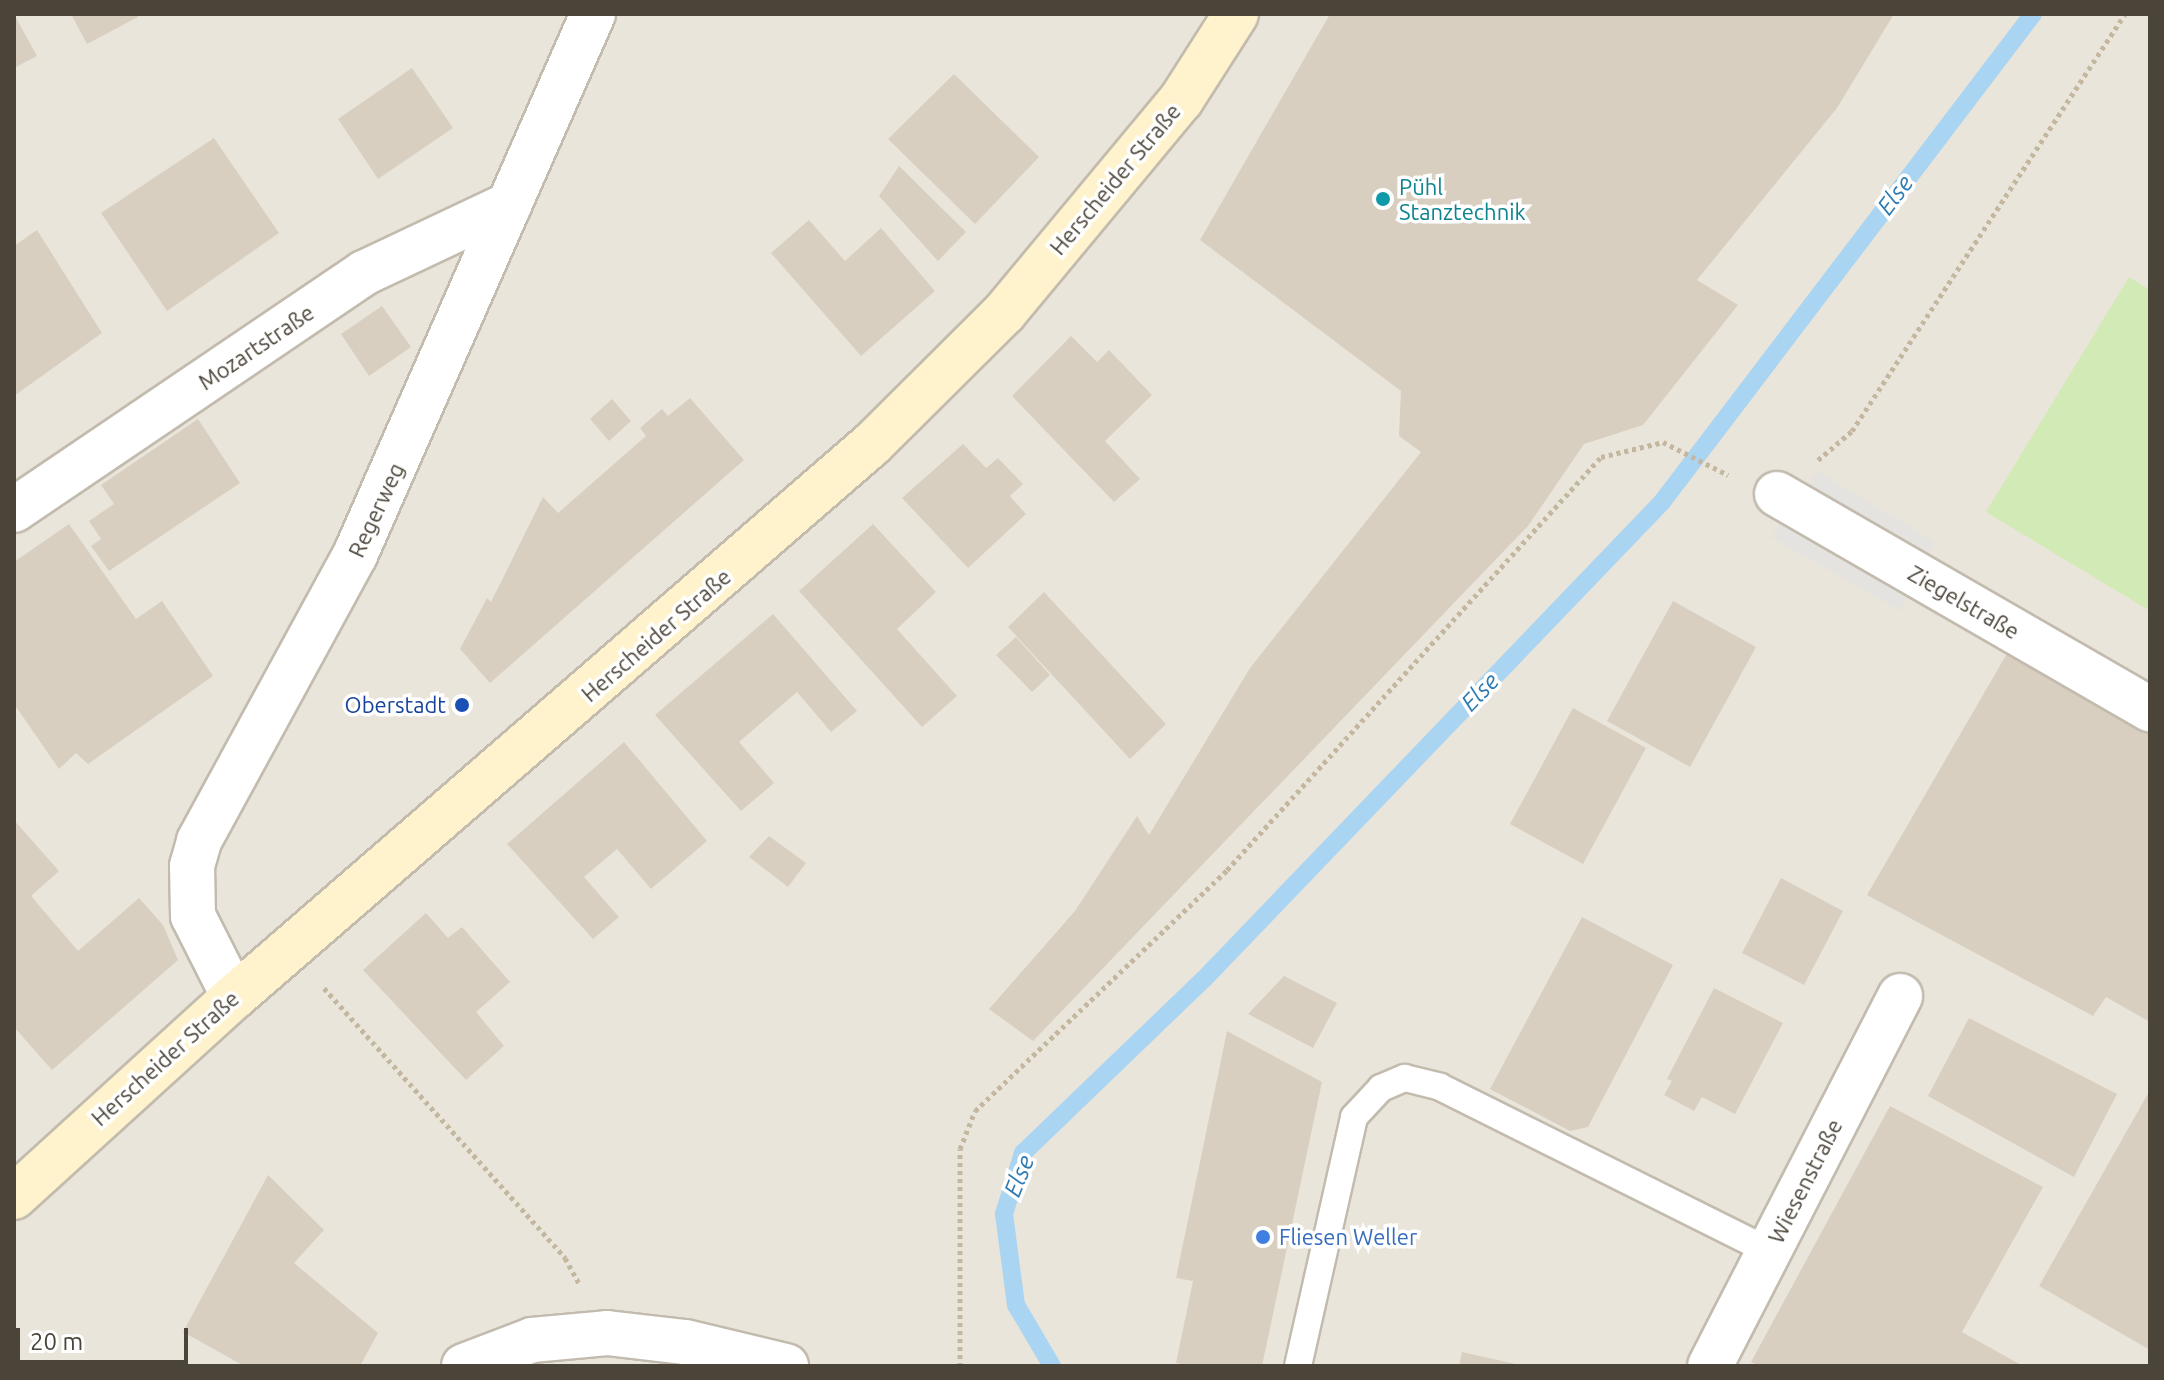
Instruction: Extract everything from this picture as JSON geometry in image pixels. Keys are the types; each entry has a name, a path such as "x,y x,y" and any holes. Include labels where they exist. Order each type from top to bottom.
{"main road":[{"name":"Herscheider Straße","path":"14,1197 234,997 872,444 1004,313 1181,100 1236,14"}],"street":[{"name":"Regerweg","path":"234,997 193,916 192,866 199,841 355,555 593,14"},
{"name":"Mozartstraße","path":"14,510 364,273 510,204"},
{"name":"Ziegelstraße","path":"1762,489 2150,709"},
{"name":"Wiesenstraße","path":"1710,1366 1900,996"},
{"path":"464,1366 532,1340 607,1333 685,1342 786,1366"}],"lane":[{"path":"1298,1366 1354,1117 1381,1088 1405,1078 1440,1087 1769,1251"}],"path":[{"path":"960,1366 960,1149 975,1111 1227,870 1601,457 1663,442 1762,489 1852,431 2125,14"},
{"path":"290,950 565,1258 607,1333"}],"shaded area":[{"path":"14,14 2150,14 2150,1366 14,1366"},
{"path":"1817,471 1935,542 1900,611 1771,537"}],"green space":[{"path":"2129,277 2150,290 2150,611 1986,512"}],"building":[{"path":"14,14 37,56 14,68"},
{"path":"71,14 136,14 138,17 87,44"},
{"path":"1330,14 1894,14 1837,108 1697,280 1738,305 1643,425 1584,444 1528,526 1033,1041 989,1009 1075,911 1137,816 1149,835 1250,668 1421,452 1399,436 1401,391 1200,240"},
{"path":"412,68 453,128 378,179 338,119"},
{"path":"954,74 1039,157 975,224 888,139"},
{"path":"214,138 279,233 167,311 101,213"},
{"path":"899,166 966,232 938,261 879,196"},
{"path":"809,220 845,261 881,228 935,291 861,356 771,253"},
{"path":"37,230 102,333 14,396 14,246"},
{"path":"382,306 411,347 369,376 341,334"},
{"path":"1071,336 1097,362 1109,350 1152,395 1105,441 1140,479 1114,502 1012,396"},
{"path":"690,398 744,460 490,683 460,649 487,598 491,602 543,497 558,513 646,436 640,428 662,409 668,416"},
{"path":"612,399 631,421 609,441 590,419"},
{"path":"198,419 240,483 109,571 91,546 101,539 89,521 114,504 101,485"},
{"path":"963,444 986,468 998,458 1023,484 1010,496 1026,514 968,568 902,498"},
{"path":"69,524 136,619 162,601 213,676 88,764 76,753 59,769 14,704 14,562"},
{"path":"873,524 936,592 897,629 957,696 922,727 799,591"},
{"path":"1044,592 1166,724 1130,759 1008,627"},
{"path":"1673,601 1756,647 1690,767 1607,721"},
{"path":"773,614 857,711 831,732 797,692 739,742 774,783 741,811 655,715"},
{"path":"1016,637 1050,675 1032,692 996,655"},
{"path":"2009,650 2150,734 2150,1022 2106,997 2093,1016 1867,895"},
{"path":"1573,708 1646,748 1583,864 1510,824"},
{"path":"624,742 707,841 651,889 617,849 584,877 619,917 593,939 507,844"},
{"path":"14,820 59,871 31,896 78,951 139,898 163,925 178,960 52,1070 14,1027"},
{"path":"769,836 806,863 788,887 749,857"},
{"path":"1781,878 1843,911 1804,985 1742,953"},
{"path":"426,913 448,938 462,927 510,982 476,1012 504,1046 466,1080 363,970"},
{"path":"1582,917 1673,965 1588,1127 1570,1131 1490,1089"},
{"path":"1284,976 1337,1003 1313,1048 1248,1014"},
{"path":"1714,988 1783,1023 1735,1114 1702,1097 1694,1111 1664,1095 1672,1081 1667,1079"},
{"path":"1969,1018 2117,1094 2074,1177 1928,1096"},
{"path":"1227,1031 1322,1082 1262,1366 1192,1366 1176,1363 1193,1281 1176,1278"},
{"path":"2150,1090 2150,1350 2039,1286"},
{"path":"1890,1106 2043,1187 1962,1332 2023,1366 1760,1366 1751,1362"},
{"path":"268,1175 324,1230 294,1263 378,1333 360,1366 244,1366 183,1332"},
{"path":"1462,1352 1520,1365 1520,1366 1459,1366"}],"waterway":[{"name":"Else","path":"1052,1366 1016,1305 1004,1214 1023,1153 1204,979 1662,502 2033,14"}],"place":[{"name":"Pühl Stanztechnik","path":"1383,199"},
{"name":"Oberstadt","path":"462,705"},
{"name":"Fliesen Weller","path":"1263,1237"}]}
